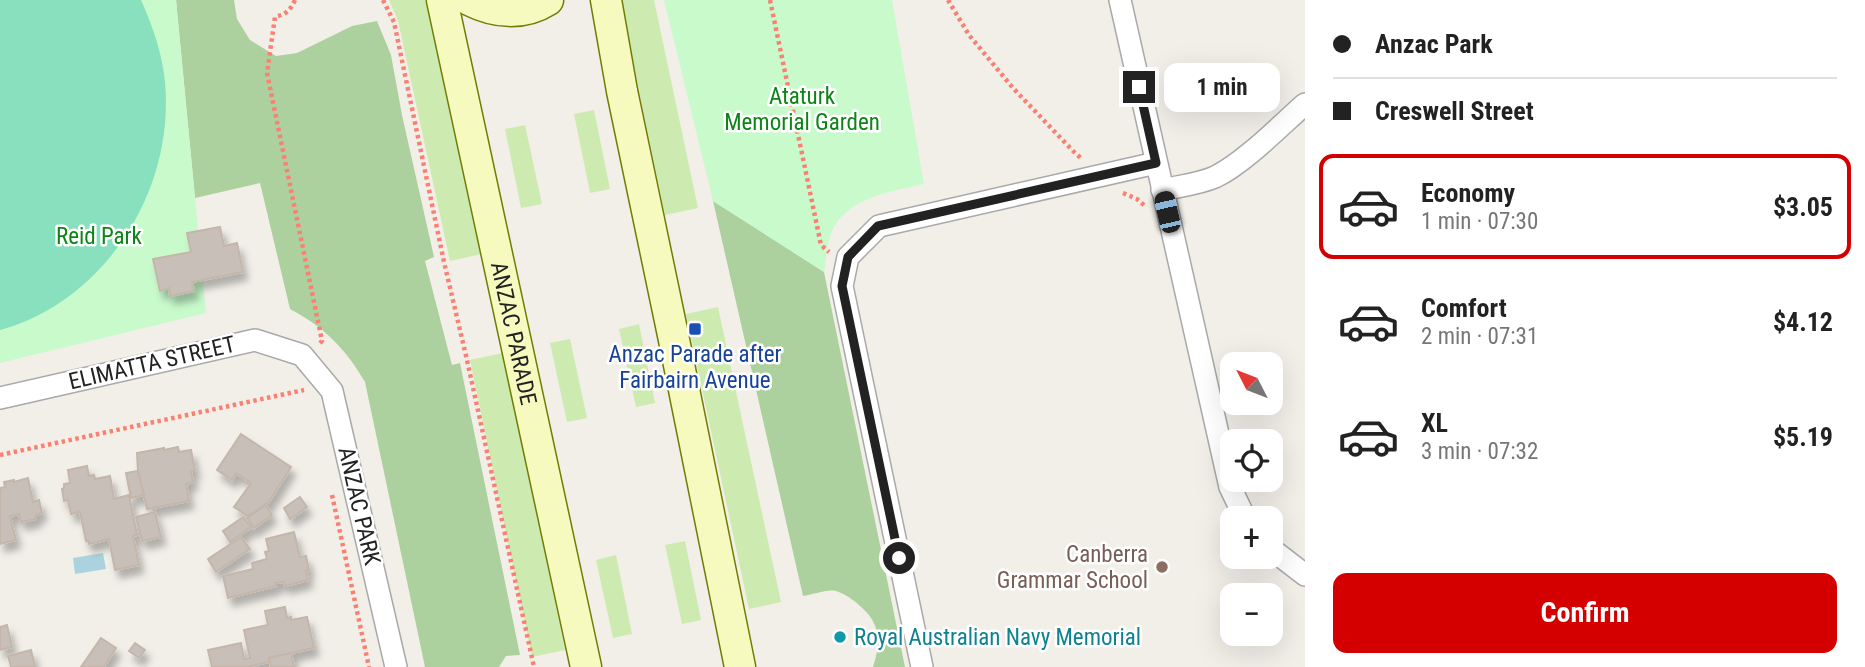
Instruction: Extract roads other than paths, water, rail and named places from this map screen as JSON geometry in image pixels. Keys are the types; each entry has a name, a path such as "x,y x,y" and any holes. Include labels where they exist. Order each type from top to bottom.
{"main road":[{"name":"ANZAC PARADE","path":"442,0 586,667"},
{"path":"469,0 486,8 504,11 523,10 548,0"},
{"path":"606,0 622,91 740,667"}],"street":[{"path":"1119,0 1230,487 1239,506"},
{"path":"1162,190 1214,177 1226,171 1305,104"},
{"path":"922,667 842,286 848,257 878,226 1156,163"},
{"name":"ELIMATTA STREET","path":"0,398 255,340 302,355"},
{"name":"ANZAC PARK","path":"302,355 332,391 396,667"},
{"path":"1283,558 1305,575"}],"water":[{"path":"103,553 106,569 75,574 73,558"}],"place":[{"name":"Anzac Parade after Fairbairn Avenue","path":"695,329"},
{"name":"Canberra Grammar School","path":"1162,567"},
{"name":"Royal Australian Navy Memorial","path":"840,637"}],"park label":[{"name":"Ataturk Memorial Garden","path":"802,109"},
{"name":"Reid Park","path":"99,236"}]}
